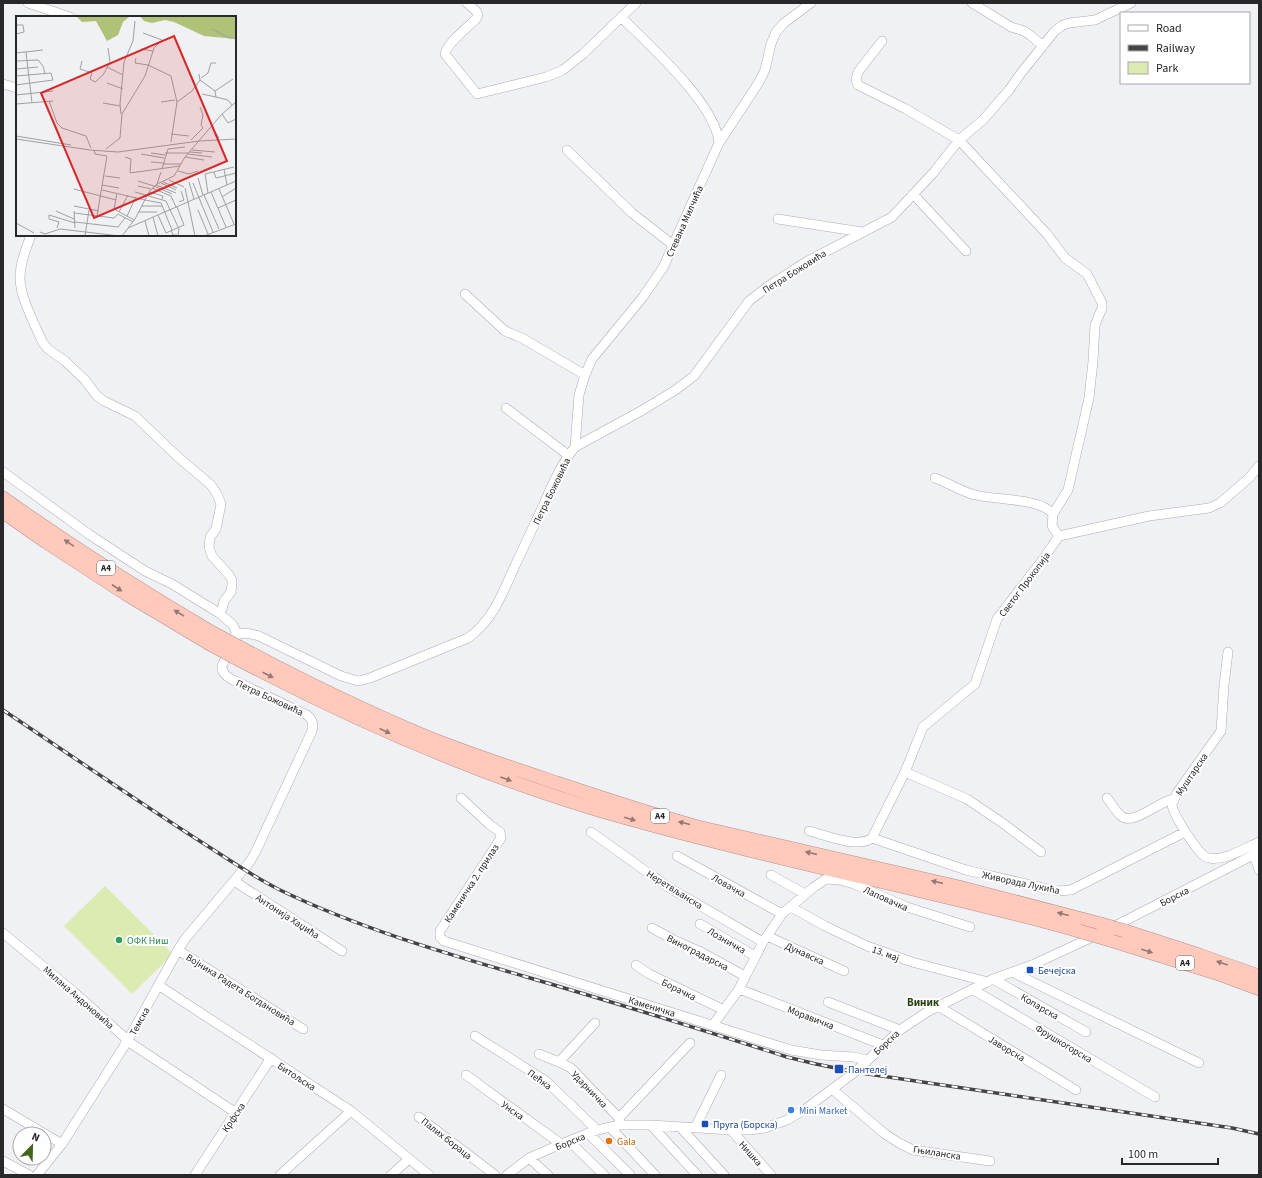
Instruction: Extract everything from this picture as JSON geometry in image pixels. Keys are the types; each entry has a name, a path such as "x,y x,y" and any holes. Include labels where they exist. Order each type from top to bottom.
{"highway":[{"name":"A4","path":"3,498 211,638"},
{"name":"A4","path":"3,512 46,542 131,597 211,638 309,696 394,735 457,761 548,794 631,819 719,843 1024,916 1110,940 1219,974 1259,989"},
{"name":"A4","path":"236,652 422,735 504,766 594,796 698,827 959,887 1101,924 1259,976"}],"street":[{"path":"28,3 67,16"},
{"path":"466,3 476,11 478,15 476,19 450,44 445,54 477,94 546,76 563,70 583,54 636,3"},
{"name":"Стевана Милчића","path":"575,447 579,395 592,359 643,297 664,266 719,143 759,82 765,70 771,44 776,32 784,23 811,3"},
{"path":"972,3 1007,25 1030,35 1043,46"},
{"name":"Петра Божовића","path":"244,869 255,853 313,726 312,721 307,714 225,675 222,666 233,638 237,634 245,633 259,636 341,676 358,681 370,678 468,638 478,631 488,619 500,599 554,480 575,447 674,392 694,376 749,302 767,288 806,262 892,217 934,172 959,140 983,120 1054,32 1065,24 1095,20 1131,3"},
{"path":"621,17 686,83 706,111 715,128 719,143"},
{"path":"882,41 858,72 856,82 959,140 1047,234 1065,258 1087,274 1102,303 1102,308 1095,325 1089,398 1068,490 1053,514 1052,526 1059,536 1149,516 1209,508 1220,503 1249,478 1259,466"},
{"path":"3,84 16,88"},
{"path":"567,150 632,213 673,245"},
{"path":"914,194 966,251"},
{"path":"778,219 862,232"},
{"path":"31,236 23,258 20,277 21,287 43,343 85,380 97,396 135,416 178,457 210,484 217,494 221,504 216,529 210,537 209,547 212,556 232,580 231,592 224,601 219,613"},
{"path":"465,294 505,331 522,338 586,375"},
{"path":"506,408 568,456"},
{"path":"3,472 90,535 145,571 172,584 219,613 233,625 237,634"},
{"path":"935,478 974,495 1026,501 1047,509 1053,514"},
{"name":"Светог Прокопија","path":"872,838 905,772 923,727 975,684 997,619 1059,536"},
{"name":"Муштарска","path":"1228,652 1221,731 1177,793 1172,805 1185,832 1201,853 1209,858 1223,857 1259,842"},
{"path":"905,772 967,800 1041,852"},
{"name":"Каменичка 2. прилаз","path":"441,938 440,931 501,838 500,832 490,825 461,798"},
{"path":"1107,798 1120,816 1130,819 1139,816 1166,801 1174,800"},
{"path":"809,831 851,841 863,842 872,838"},
{"name":"Неретвљанска","path":"591,832 668,887 765,939"},
{"name":"Живорада Лукића","path":"872,838 966,870 1064,892 1071,890 1185,832"},
{"path":"1256,854 1259,870"},
{"name":"Борска","path":"507,1175 529,1158 565,1142 610,1127 619,1121 681,1128 749,1130 765,1128 787,1120 804,1110 855,1072 900,1030 938,1006 991,980 1032,965 1080,943 1256,854"},
{"name":"Ловачка","path":"677,856 782,914"},
{"name":"Темска","path":"37,1175 62,1144 128,1040 185,939 244,869"},
{"path":"771,875 805,894"},
{"name":"Лаповачка","path":"713,1025 739,989 755,956 782,914 805,894 826,879 839,880 859,886 907,907 970,927"},
{"name":"Антонија Хаџића","path":"234,881 342,951"},
{"name":"13. мај","path":"791,907 866,946 912,962 991,980"},
{"name":"Лозничка","path":"700,924 755,956"},
{"name":"Виноградарска","path":"652,928 745,976"},
{"name":"Милана Андоновића","path":"3,933 74,992 132,1044 236,1113"},
{"name":"Каменичка","path":"441,938 444,941 791,1050 821,1055 854,1057 867,1060"},
{"name":"Дунавска","path":"765,939 844,971"},
{"name":"Војника Радета Богдановића","path":"178,950 303,1028"},
{"name":"Борачка","path":"636,965 649,974 724,1010"},
{"path":"1012,972 1199,1063"},
{"name":"Копарска","path":"991,980 1086,1032"},
{"name":"Битољска","path":"158,986 351,1111 429,1175"},
{"name":"Моравичка","path":"739,989 883,1045"},
{"name":"Фрушкогорска","path":"972,989 1155,1097"},
{"path":"828,1002 900,1030"},
{"name":"Јаворска","path":"938,1006 1076,1090"},
{"path":"559,1062 595,1023"},
{"name":"Пећка","path":"476,1036 546,1081 630,1175"},
{"path":"619,1121 690,1043"},
{"name":"Ударничка","path":"539,1054 571,1068 619,1121"},
{"name":"Крфска","path":"195,1175 271,1058"},
{"name":"Унска","path":"466,1075 565,1142 604,1175"},
{"path":"695,1128 721,1075"},
{"name":"Гњиланска","path":"832,1089 885,1134 913,1150 990,1161"},
{"path":"3,1109 62,1144"},
{"path":"280,1175 351,1111"},
{"name":"Палих бораца","path":"419,1116 494,1175"},
{"path":"651,1125 697,1175"},
{"path":"610,1127 655,1175"},
{"path":"681,1128 724,1175"},
{"name":"Нишка","path":"731,1130 771,1175"},
{"path":"529,1158 548,1175"},
{"path":"391,1175 409,1159"},
{"path":"3,1161 29,1175"}],"green space":[{"name":"ОФК Ниш","path":"105,886 173,954 132,994 64,926"}],"railway":[{"path":"3,710 236,865 269,884 347,919 415,943 641,1011 787,1057 816,1064 855,1072 1232,1128 1259,1134"}],"place":[{"name":"ОФК Ниш","path":"119,940"},
{"name":"Бечејска","path":"1030,970"},
{"name":"Пантелеј","path":"839,1069"},
{"name":"Mini Market","path":"791,1110"},
{"name":"Пруга (Борска)","path":"705,1124"},
{"name":"Gala","path":"609,1141"}],"district":[{"name":"Виник","path":"923,1002"}]}
